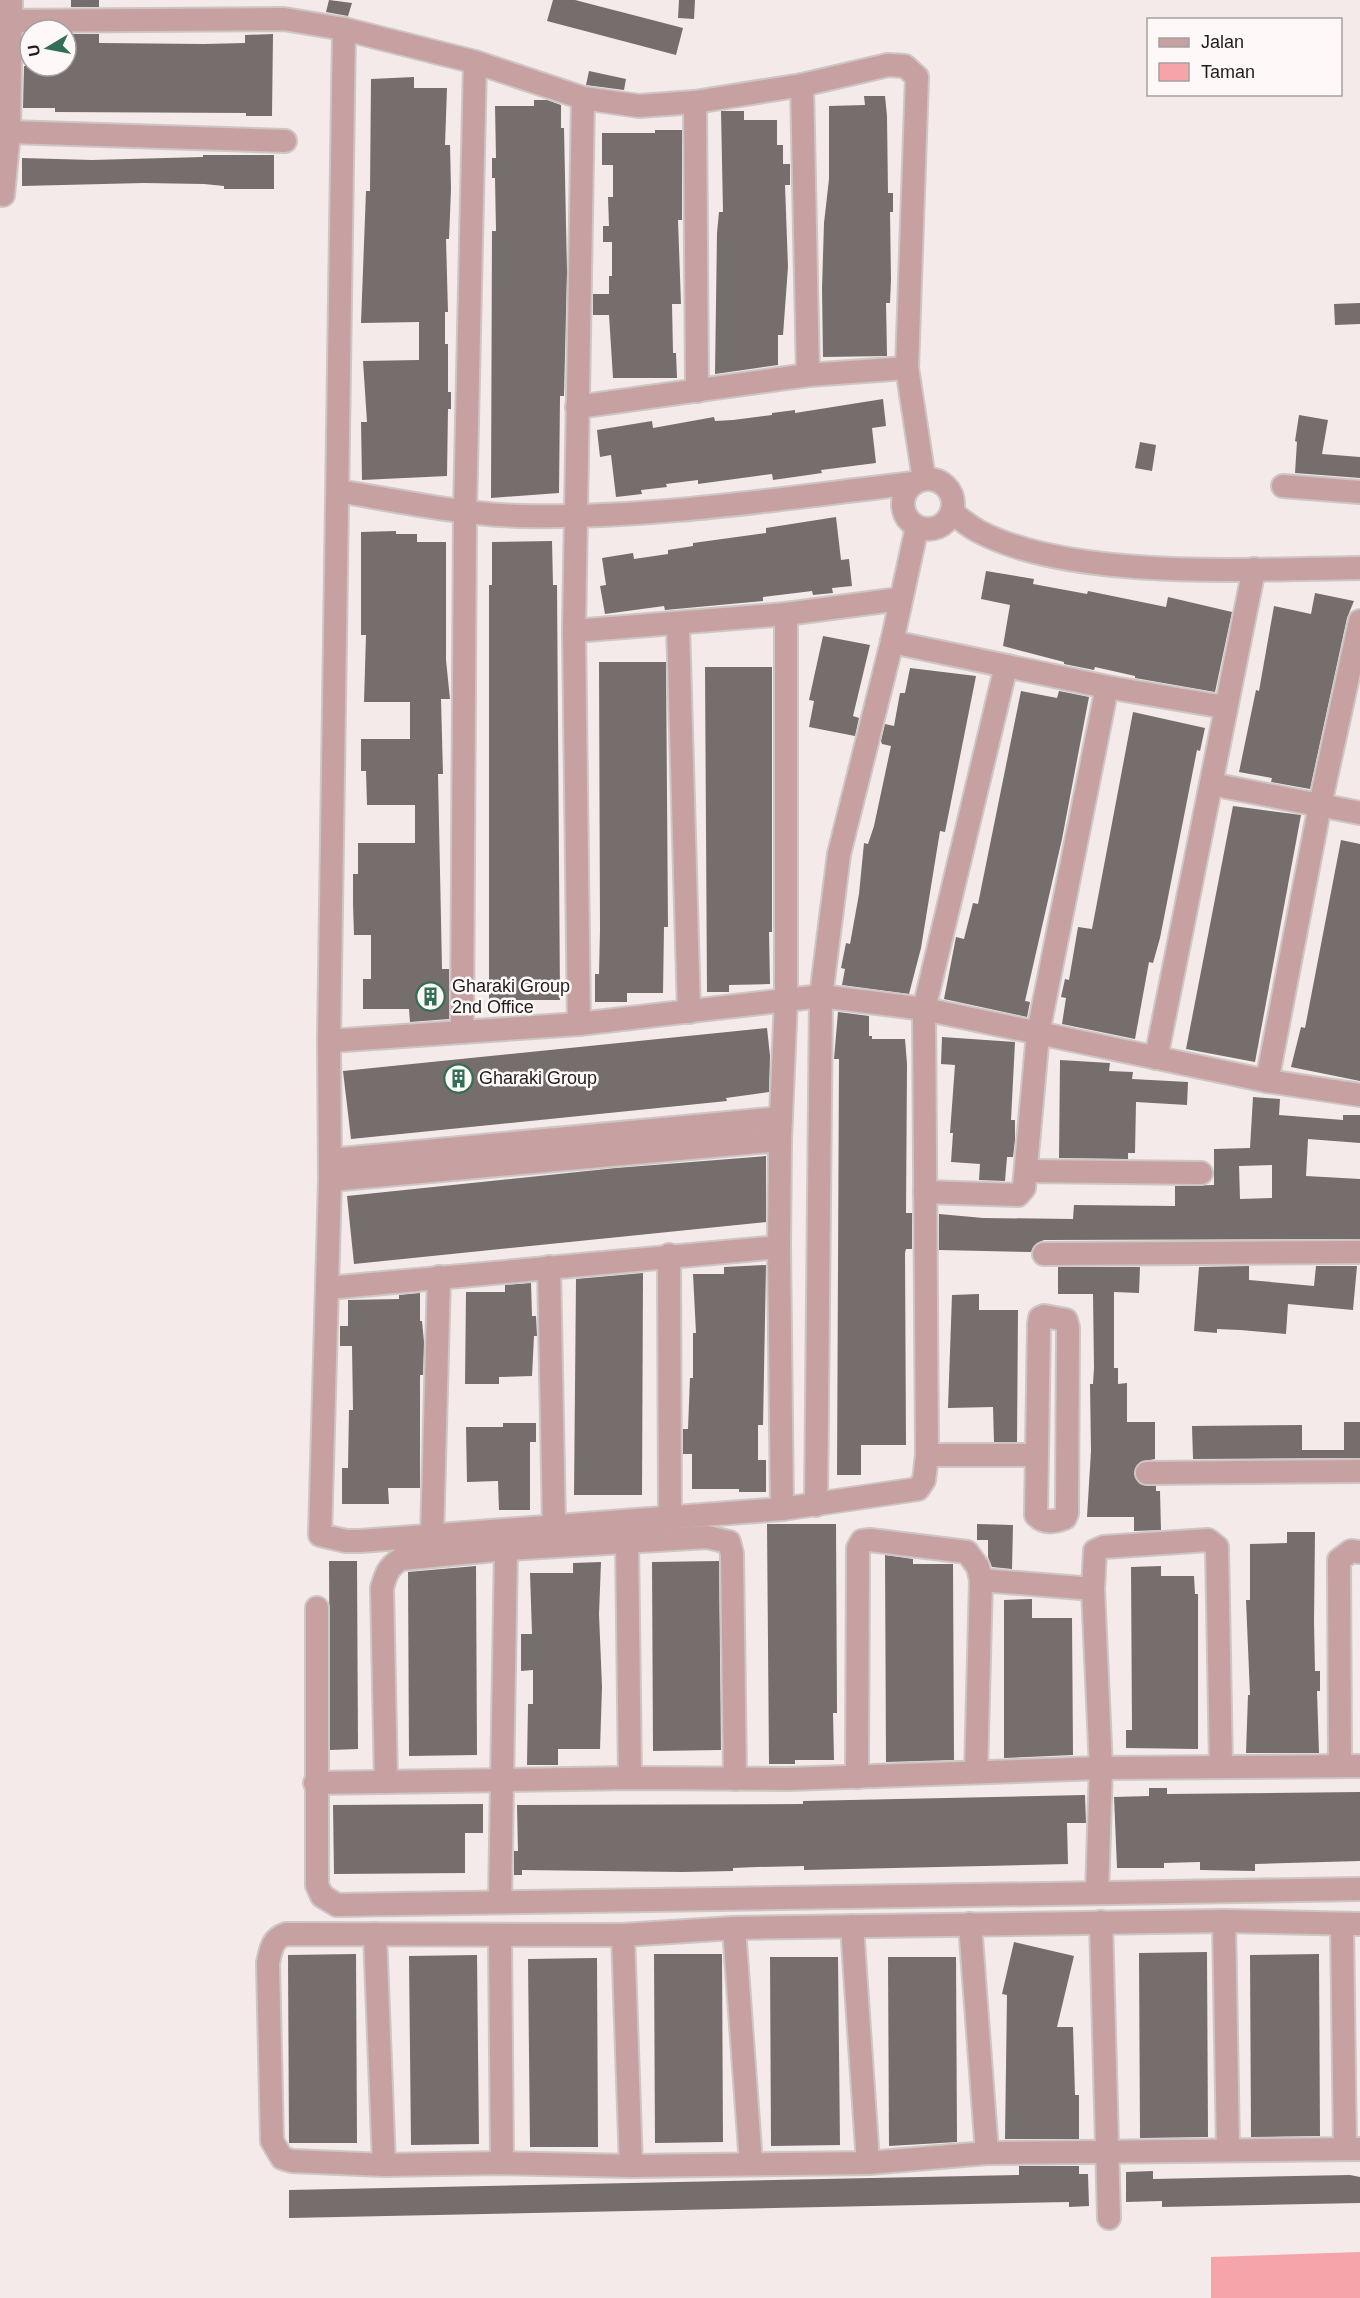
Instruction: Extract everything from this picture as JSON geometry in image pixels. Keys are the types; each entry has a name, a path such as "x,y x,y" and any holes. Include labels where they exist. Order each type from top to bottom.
{"street":[{"path":"3,195 9,132 7,14 116,10 286,10 344,29 475,62 582,98 639,105 695,102 802,85 888,65 904,66 917,77 907,368 919,481"},
{"path":"344,29 339,491 329,1041 330,1170 320,1536 346,1541 432,1536 782,1509 918,1489 924,1480 927,1455 924,1009 1006,666"},
{"path":"462,1032 465,512 475,62"},
{"path":"802,85 808,375"},
{"path":"579,1024 574,631 582,98"},
{"path":"695,102 697,391"},
{"path":"9,132 285,141"},
{"path":"577,407 808,375 907,368"},
{"path":"339,491 465,512 577,517 727,505 919,481 935,479 949,490 954,505 947,522 938,528 927,530 917,527 904,511 903,500 907,490 919,481"},
{"path":"1283,486 1360,492"},
{"path":"952,512 976,531 1051,556 1130,566 1254,569 1360,568"},
{"path":"816,1505 821,996 839,854 892,642 917,527"},
{"path":"1156,1058 1212,784 1224,707 1254,569"},
{"path":"574,631 678,625 900,599"},
{"path":"782,1509 779,1246 780,1129 786,999 786,614"},
{"path":"1267,1081 1320,805 1360,621"},
{"path":"678,625 689,1012"},
{"path":"892,642 1107,687 1224,707"},
{"path":"925,1192 1018,1195 1024,1188 1028,1171 1038,1034 1107,687"},
{"path":"1212,784 1360,813"},
{"path":"329,1041 579,1024 821,996 924,1009 1267,1081 1360,1095"},
{"path":"330,1170 780,1129"},
{"path":"1028,1171 1201,1173"},
{"path":"328,1288 779,1246"},
{"path":"1044,1254 1360,1252"},
{"path":"669,1255 670,1517"},
{"path":"549,1267 554,1525"},
{"path":"432,1536 439,1277"},
{"path":"1044,1316 1065,1320 1068,1328 1067,1513 1065,1518 1058,1521 1047,1521 1036,1515 1036,1455 1039,1324 1040,1318 1044,1316"},
{"path":"927,1455 1036,1455"},
{"path":"1147,1473 1360,1471"},
{"path":"386,1782 382,1588 386,1574 401,1559 506,1549 707,1537 729,1542 732,1554 735,1779"},
{"path":"857,1778 858,1548 862,1541 870,1540 967,1552 978,1567 981,1580 976,1772"},
{"path":"1097,1893 1101,1768 1093,1589 1095,1551 1104,1547 1208,1540 1217,1547 1221,1766"},
{"path":"627,1541 630,1778"},
{"path":"500,1901 506,1549"},
{"path":"315,1783 630,1778 857,1778 1101,1768 1350,1766 1339,1560 1351,1551 1360,1552"},
{"path":"981,1580 1093,1589"},
{"path":"317,1608 315,1783 317,1885 328,1902 337,1905 1360,1889"},
{"path":"1034,1893 1037,1924"},
{"path":"568,1901 569,1935"},
{"path":"448,1903 449,1934"},
{"path":"1224,1921 1228,2149"},
{"path":"1224,1921 1351,1924 1353,2149 987,2153 868,2163 631,2166 502,2163 384,2165 292,2161 282,2158 272,2142 268,1963 277,1937 286,1934 623,1935 734,1928 1101,1922 1224,1921"},
{"path":"1101,1922 1109,2218"},
{"path":"970,1924 987,2153"},
{"path":"852,1926 868,2163"},
{"path":"734,1928 751,2164"},
{"path":"375,1934 384,2165"},
{"path":"623,1935 631,2166"},
{"path":"500,1936 502,2163"}],"green space":[{"path":"1360,2252 1360,2298 1211,2298 1211,2257"}],"building":[{"path":"71,0 99,0 99,7 71,7"},
{"path":"329,0 352,3 348,16 326,12"},
{"path":"553,0 575,0 683,28 676,55 547,21"},
{"path":"679,0 695,0 694,19 678,18"},
{"path":"78,34 99,34 99,43 204,44 245,43 245,35 273,34 272,116 246,116 246,113 55,112 55,108 23,108 24,78 78,78"},
{"path":"589,71 626,79 624,90 586,85"},
{"path":"414,77 414,88 447,88 445,145 450,145 451,189 449,239 446,239 448,312 445,312 445,344 448,344 448,392 451,392 451,409 448,409 447,476 362,480 361,422 367,422 363,361 419,360 419,322 361,323 366,191 370,191 371,79"},
{"path":"864,96 885,96 887,116 888,193 893,193 893,212 890,212 890,303 886,303 887,356 823,357 822,289 824,223 829,179 829,106 865,105"},
{"path":"534,100 547,100 561,105 561,128 564,128 567,272 564,396 560,396 559,493 491,498 492,231 496,231 495,178 492,178 492,158 496,158 495,106 534,106"},
{"path":"721,111 744,111 744,120 777,120 777,145 783,145 783,164 790,164 790,185 785,185 788,267 783,335 778,335 778,365 715,374 717,233 719,212 723,212"},
{"path":"655,130 682,130 682,220 678,220 681,304 672,304 673,353 676,353 677,378 613,378 609,315 593,315 593,294 609,294 609,276 612,276 612,242 603,242 603,226 609,226 608,197 613,197 613,165 602,165 602,133 655,133"},
{"path":"203,155 274,155 274,189 224,189 224,186 204,184 144,183 22,186 22,158 92,160 203,157"},
{"path":"1360,303 1360,324 1335,325 1334,304"},
{"path":"883,399 886,426 872,428 876,463 821,470 822,473 773,480 772,474 698,484 698,480 666,484 667,487 641,490 642,494 616,497 611,455 600,457 597,430 652,421 653,428 714,417 715,421 733,420"},
{"path":"1299,415 1328,420 1322,454 1360,457 1360,478 1295,473 1297,442 1295,441"},
{"path":"1140,442 1156,445 1152,471 1135,468"},
{"path":"836,517 841,560 849,559 852,586 832,588 833,593 813,595 812,591 763,597 763,601 665,610 664,606 605,614 600,586 606,585 602,558 633,553 634,559 668,554 668,550 693,546 693,543 766,533 766,528"},
{"path":"396,531 396,534 417,534 417,542 446,542 446,660 450,699 441,699 443,774 438,774 442,969 449,969 449,1019 410,1022 409,1009 363,1009 363,979 371,979 371,935 354,935 353,904 353,874 358,874 358,843 415,843 415,805 367,805 366,771 361,771 361,739 410,739 410,702 364,702 366,635 361,635 361,532"},
{"path":"552,541 553,585 557,585 560,1000 489,1000 489,585 492,585 492,542"},
{"path":"986,571 1034,579 1033,584 1087,594 1088,591 1166,607 1168,597 1232,612 1215,692 1135,678 1135,676 1095,667 1094,670 1064,664 1064,662 1003,646 1010,605 981,599"},
{"path":"1315,593 1354,601 1347,618 1310,789 1271,782 1272,778 1239,772 1256,690 1259,691 1274,606 1311,614"},
{"path":"823,636 870,645 853,716 859,718 855,736 809,727 814,701 809,700"},
{"path":"599,662 666,662 668,927 664,927 663,993 627,993 627,1002 595,1002 595,974 599,974 600,930"},
{"path":"705,667 772,667 770,984 729,985 729,992 707,992"},
{"path":"910,668 976,676 945,832 940,831 921,948 909,994 842,985 845,969 841,968 846,943 850,944 859,894 864,843 868,844 874,826 891,746 882,744 881,741 885,724 894,726 900,693 905,693"},
{"path":"1021,691 1057,698 1059,691 1089,697 1062,839 1025,1001 1030,1002 1027,1017 944,999 956,937 964,939 973,903 978,904"},
{"path":"1133,712 1205,728 1200,751 1197,750 1160,938 1153,963 1149,962 1135,1039 1062,1024 1066,998 1061,997 1065,979 1069,980 1078,927 1092,929"},
{"path":"1233,806 1301,815 1255,1062 1186,1049"},
{"path":"1341,840 1360,844 1360,1081 1291,1067 1301,1027 1305,1028"},
{"path":"838,1012 869,1016 869,1036 872,1036 872,1039 905,1039 907,1064 906,1213 912,1213 912,1249 906,1249 905,1253 906,1445 861,1445 861,1475 837,1475 839,1059 834,1059"},
{"path":"767,1028 770,1056 769,1092 726,1098 727,1101 351,1139 343,1071"},
{"path":"942,1037 1015,1042 1011,1120 1015,1120 1015,1140 1013,1157 1007,1157 1005,1181 979,1180 980,1164 951,1162 953,1133 950,1133 955,1065 941,1064"},
{"path":"1060,1060 1110,1063 1109,1071 1133,1072 1132,1079 1188,1082 1187,1105 1136,1102 1135,1153 1128,1153 1128,1159 1059,1158"},
{"path":"1253,1097 1280,1099 1279,1115 1343,1120 1343,1115 1360,1115 1360,1143 1308,1139 1306,1176 1360,1179 1360,1239 1044,1240 1037,1243 1031,1252 939,1250 939,1214 983,1218 1073,1219 1074,1205 1175,1206 1175,1186 1214,1185 1214,1149 1250,1148","holes":["1272,1165 1272,1198 1240,1199 1239,1166"]},
{"path":"766,1156 766,1222 354,1264 347,1196 616,1168"},
{"path":"766,1265 763,1425 758,1425 758,1460 766,1460 766,1492 739,1492 739,1489 692,1489 692,1454 683,1454 683,1429 688,1429 690,1378 693,1378 693,1333 696,1333 693,1274 724,1274 724,1267"},
{"path":"1249,1266 1249,1280 1314,1286 1316,1266 1357,1266 1353,1310 1288,1304 1286,1334 1217,1329 1217,1333 1194,1331 1199,1267"},
{"path":"1058,1267 1140,1267 1139,1293 1114,1292 1114,1368 1118,1368 1118,1384 1127,1383 1127,1422 1155,1422 1155,1459 1140,1462 1134,1474 1140,1484 1156,1486 1156,1491 1160,1491 1161,1530 1134,1531 1134,1517 1087,1517 1091,1451 1090,1384 1093,1384 1094,1368 1093,1294 1058,1294"},
{"path":"643,1273 642,1495 574,1495 576,1279"},
{"path":"531,1283 532,1316 536,1316 537,1336 534,1336 532,1376 499,1377 499,1384 465,1384 466,1292 505,1292 505,1285"},
{"path":"420,1293 420,1321 422,1321 424,1342 423,1375 420,1375 420,1488 388,1488 389,1504 342,1504 342,1468 348,1468 349,1410 353,1410 352,1346 340,1346 340,1326 348,1326 348,1300 399,1299 399,1295"},
{"path":"979,1294 979,1310 1018,1310 1017,1442 994,1442 993,1407 948,1408 952,1295"},
{"path":"1344,1422 1360,1422 1360,1458 1193,1459 1192,1426 1302,1425 1302,1450 1344,1450"},
{"path":"503,1423 536,1423 536,1442 530,1442 530,1510 499,1510 498,1481 467,1482 466,1427 503,1427"},
{"path":"767,1524 836,1524 837,1713 833,1713 834,1760 795,1760 795,1764 769,1764"},
{"path":"977,1524 1013,1525 1012,1569 992,1567 988,1557 988,1540 977,1540"},
{"path":"1287,1532 1315,1532 1314,1622 1315,1671 1320,1671 1320,1691 1317,1691 1319,1753 1246,1753 1248,1695 1250,1695 1246,1600 1250,1600 1250,1544 1287,1543"},
{"path":"885,1555 913,1559 913,1564 953,1564 954,1760 886,1762"},
{"path":"329,1561 357,1561 358,1749 330,1750"},
{"path":"719,1561 721,1750 653,1751 652,1562"},
{"path":"601,1562 600,1749 558,1749 558,1765 527,1765 528,1704 533,1704 533,1670 521,1671 521,1634 532,1634 530,1573 573,1573 573,1563"},
{"path":"476,1566 477,1755 409,1756 408,1572"},
{"path":"1161,1566 1161,1576 1194,1576 1195,1594 1198,1594 1198,1749 1126,1748 1126,1730 1132,1730 1131,1567"},
{"path":"1032,1599 1032,1618 1072,1618 1073,1755 1004,1758 1004,1600"},
{"path":"1149,1788 1167,1788 1167,1794 1360,1792 1360,1861 1255,1864 1255,1871 1200,1870 1200,1862 1164,1863 1164,1868 1117,1868 1114,1797 1149,1796"},
{"path":"1085,1795 1086,1823 1067,1823 1068,1864 804,1870 804,1866 682,1872 522,1870 522,1875 514,1875 514,1851 518,1851 517,1805 803,1804 803,1801"},
{"path":"483,1804 483,1833 465,1833 465,1873 334,1874 333,1805"},
{"path":"1014,1942 1074,1956 1057,2027 1073,2027 1075,2095 1079,2095 1079,2139 1005,2139 1007,1995 1002,1994"},
{"path":"1207,1952 1208,2137 1140,2138 1139,1953"},
{"path":"356,1954 357,2143 289,2143 288,1955"},
{"path":"654,1954 722,1954 723,2142 655,2143"},
{"path":"1319,1954 1320,2136 1251,2137 1250,1955"},
{"path":"477,1955 479,2144 411,2145 409,1956"},
{"path":"770,1957 838,1957 840,2145 771,2146"},
{"path":"888,1957 956,1957 957,2142 889,2146"},
{"path":"597,1958 598,2147 530,2147 528,1959"},
{"path":"1019,2166 1079,2166 1079,2174 1088,2174 1089,2206 1069,2207 1069,2202 289,2218 289,2190 1019,2175"},
{"path":"1153,2171 1153,2179 1350,2175 1360,2177 1360,2203 1162,2207 1162,2201 1126,2202 1126,2172"}],"place":[{"name":"Gharaki Group 2nd Office","path":"431,996"},
{"name":"Gharaki Group","path":"458,1078"}]}
